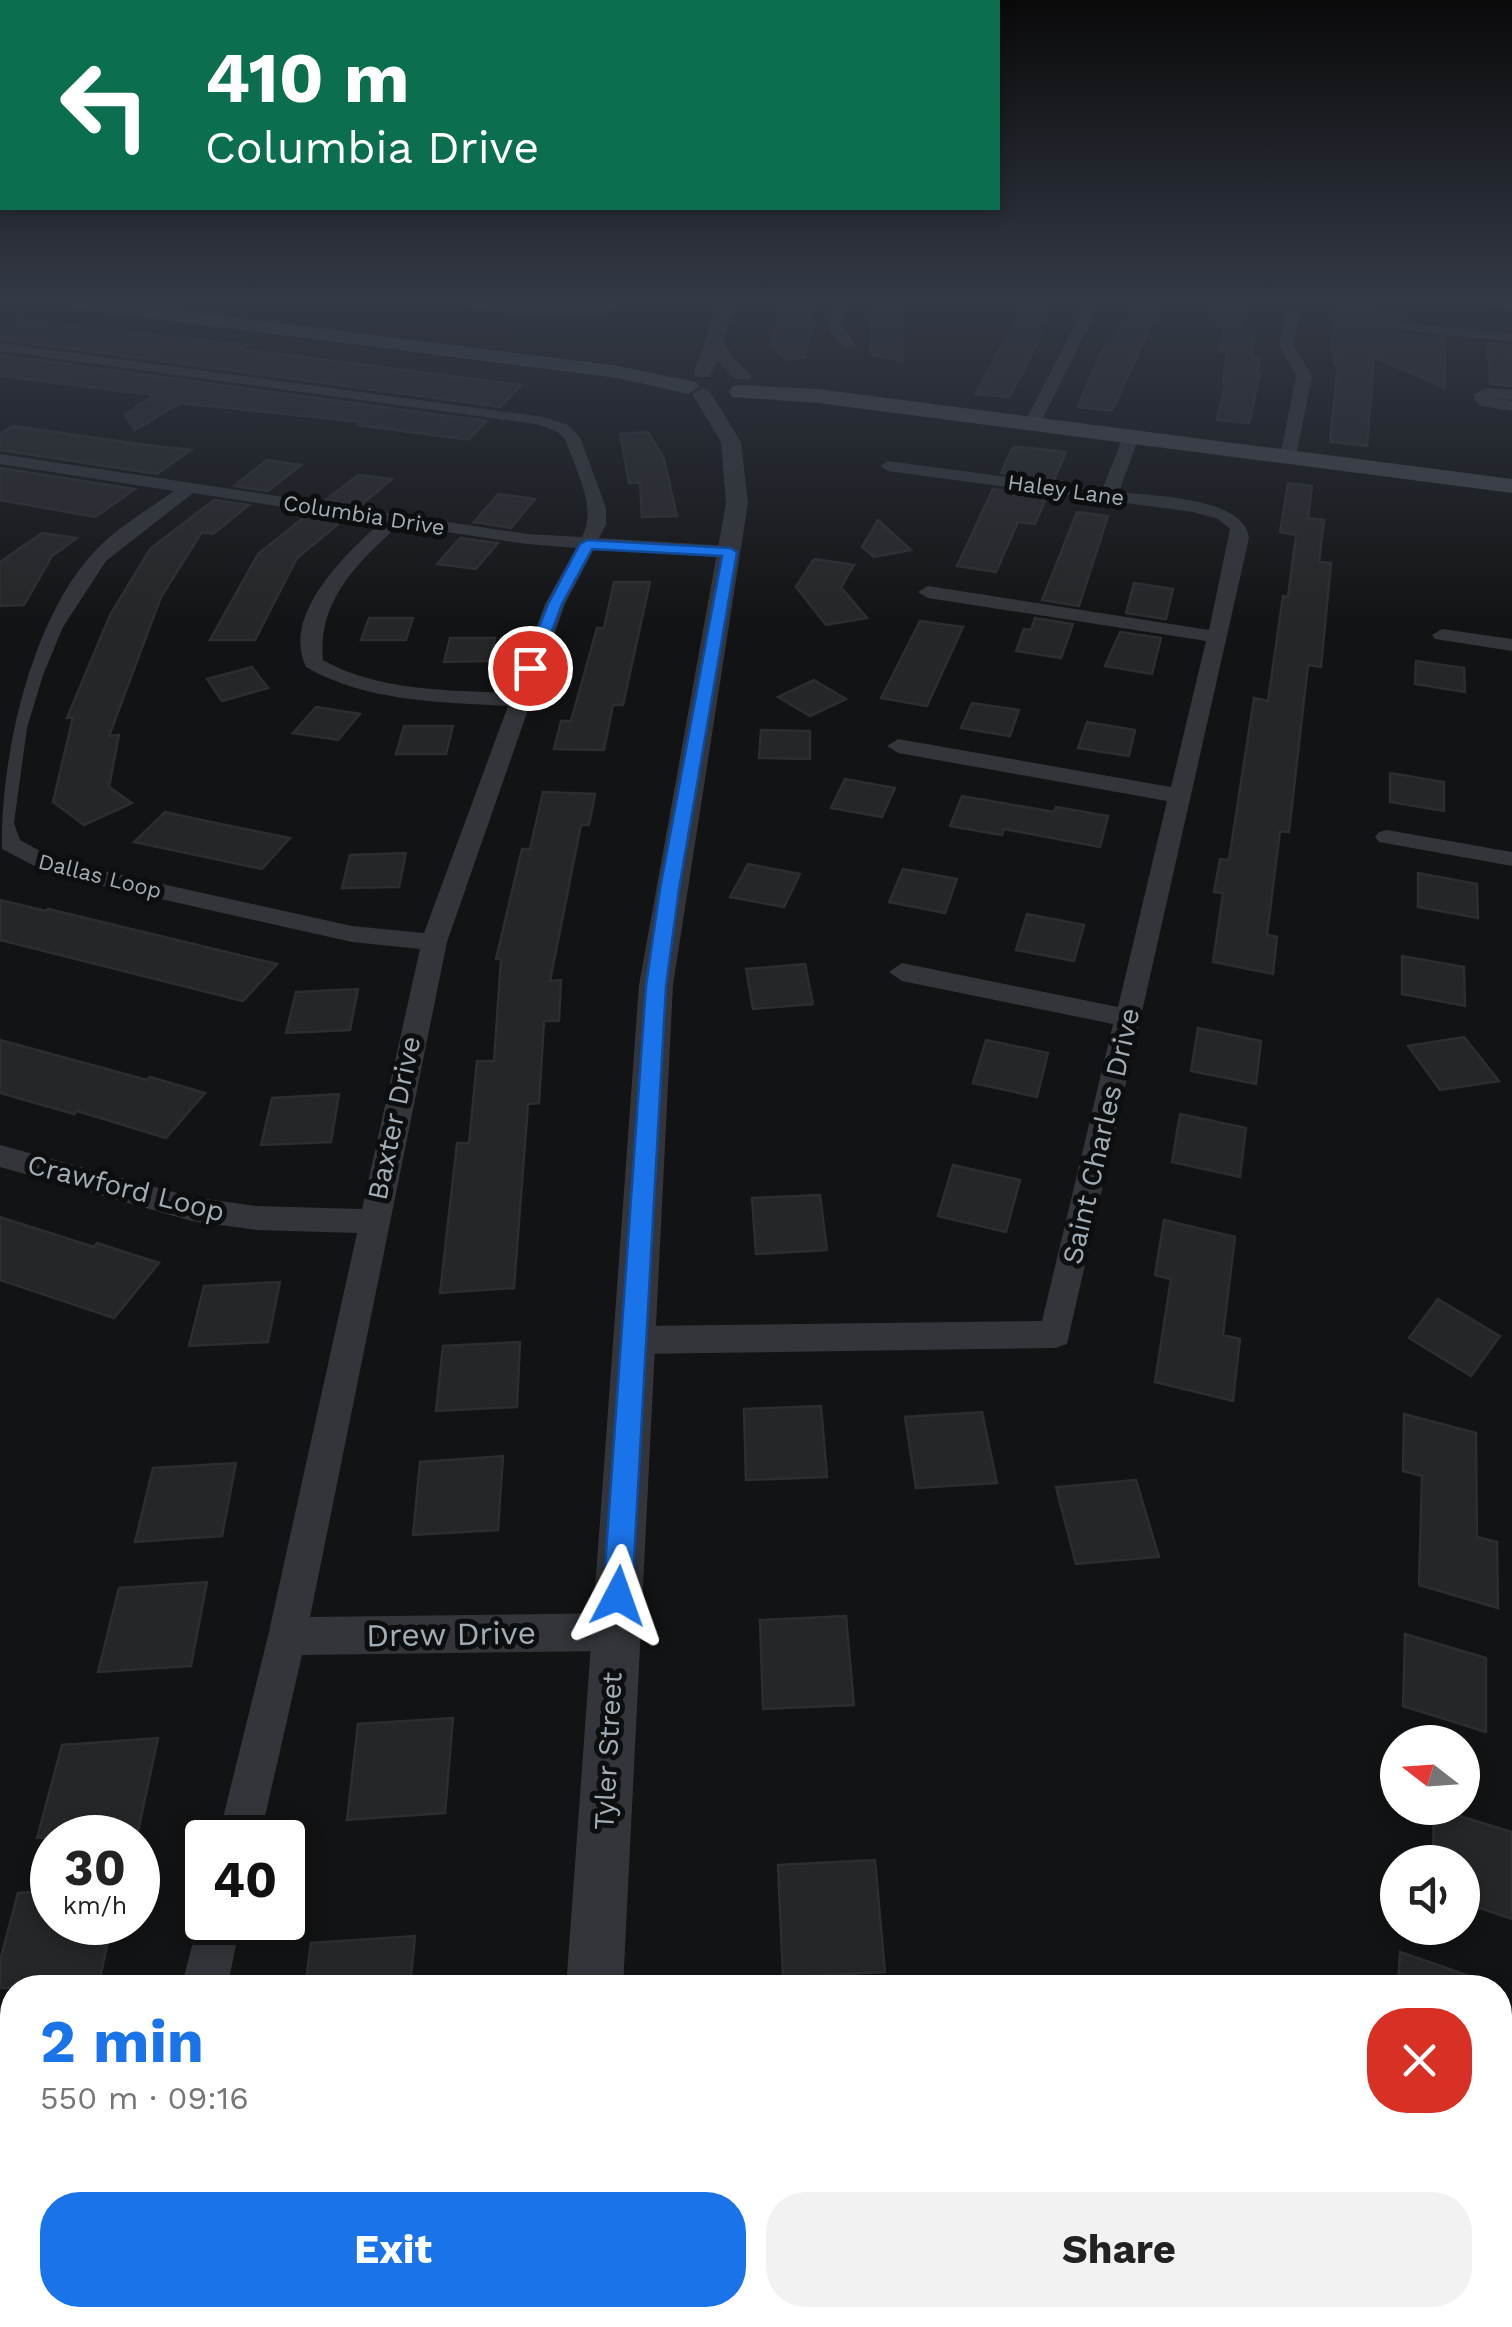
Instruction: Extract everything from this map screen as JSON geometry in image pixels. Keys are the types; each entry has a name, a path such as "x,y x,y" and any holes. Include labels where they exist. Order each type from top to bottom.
{"main road":[{"path":"733,432 747,412"},
{"path":"937,412 1512,486"}],"street":[{"name":"Baxter Drive","path":"244,1815 287,1636 434,942 555,604 597,526 597,508 572,437 562,428 538,420 476,412"},
{"name":"Tyler Street","path":"723,412 733,432"},
{"name":"Tyler Street","path":"595,1975 656,986 669,889 730,552 736,503 732,412"},
{"path":"1032,424 1038,412"},
{"path":"1288,457 1297,412"},
{"path":"1109,495 1131,437"},
{"name":"Columbia Drive","path":"0,459 394,520 587,544 730,552"},
{"name":"Haley Lane","path":"888,466 1210,511 1239,528"},
{"name":"Dallas Loop","path":"189,488 99,557 53,627 16,728 2,823 10,844 28,858 50,867 352,934 434,942"},
{"path":"394,520 348,561 329,588 309,646 313,663 329,675 364,683 518,700"},
{"name":"Saint Charles Drive","path":"634,1340 1054,1334 1240,538 1239,528"},
{"path":"928,592 1217,637"},
{"path":"1442,635 1512,646"},
{"path":"898,746 1180,796"},
{"path":"1388,836 1512,859"},
{"path":"902,972 1128,1018"},
{"name":"Crawford Loop","path":"0,1156 192,1209 256,1218 372,1221"},
{"name":"Drew Drive","path":"287,1636 615,1632"},
{"path":"207,1975 214,1945"}],"building":[{"path":"130,412 166,412 135,430 125,415"},
{"path":"262,412 418,412 487,421 469,439 358,425 361,422"},
{"path":"1219,412 1252,412 1249,423 1217,420"},
{"path":"1333,412 1370,412 1367,446 1330,442"},
{"path":"13,426 191,450 157,474 0,450 0,434"},
{"path":"648,432 664,459 677,516 642,517 640,483 629,483 620,434"},
{"path":"1013,447 1066,452 1054,480 1001,473"},
{"path":"267,460 301,465 268,491 234,486"},
{"path":"0,468 135,489 95,517 0,500"},
{"path":"358,475 392,479 361,505 326,500"},
{"path":"1288,483 1312,486 1308,518 1324,520 1319,562 1331,563 1321,667 1308,665 1289,832 1280,831 1267,935 1277,937 1273,974 1213,962 1223,893 1214,892 1220,859 1229,860 1254,698 1268,701 1283,596 1288,597 1296,535 1280,532"},
{"path":"993,489 1047,496 1035,524 1018,522 996,572 957,566"},
{"path":"498,494 535,499 511,528 474,522"},
{"path":"214,500 249,505 213,534 202,532 161,597 109,736 119,735 109,787 132,803 84,825 53,802 73,717 67,718 110,615 150,549"},
{"path":"1077,512 1108,516 1079,606 1042,600"},
{"path":"308,514 343,520 297,558 255,640 210,640 258,554"},
{"path":"878,520 911,550 874,557 862,547"},
{"path":"42,533 77,538 52,556 24,605 0,606 0,562"},
{"path":"460,538 498,543 476,569 437,564"},
{"path":"814,559 854,565 841,587 867,618 826,625 796,587"},
{"path":"614,582 650,582 623,705 613,705 604,750 554,749 561,721 571,721 597,628 604,628"},
{"path":"1134,583 1173,589 1166,619 1126,613"},
{"path":"369,618 413,618 406,640 361,640"},
{"path":"1035,618 1073,624 1061,658 1016,651 1024,629 1031,630"},
{"path":"920,621 963,627 927,706 881,698"},
{"path":"1120,632 1161,638 1152,674 1105,666"},
{"path":"450,638 495,638 490,661 444,662"},
{"path":"1416,661 1464,668 1465,692 1415,684"},
{"path":"252,667 268,688 222,701 207,679"},
{"path":"814,680 846,699 810,716 778,697"},
{"path":"972,703 1019,710 1010,736 961,728"},
{"path":"316,707 360,714 338,740 293,733"},
{"path":"1087,722 1135,730 1129,756 1078,748"},
{"path":"404,726 453,726 446,754 396,754"},
{"path":"761,730 810,731 810,759 759,758"},
{"path":"1390,773 1444,782 1444,811 1390,802"},
{"path":"845,779 895,788 882,817 831,808"},
{"path":"543,792 595,794 589,825 581,825 550,981 561,980 559,1021 544,1021 539,1103 528,1104 514,1288 440,1293 457,1143 469,1143 477,1061 494,1061 501,959 496,959 522,849 530,849"},
{"path":"962,796 1054,812 1056,807 1108,816 1100,847 1004,829 1002,835 950,826"},
{"path":"165,812 290,838 262,869 134,842"},
{"path":"406,853 399,887 342,888 350,855"},
{"path":"748,864 800,874 784,907 730,897"},
{"path":"903,869 957,879 945,913 889,902"},
{"path":"1418,873 1477,884 1478,918 1418,907"},
{"path":"0,900 277,964 243,1001 0,940"},
{"path":"1027,914 1084,925 1074,961 1016,950"},
{"path":"1402,956 1464,967 1465,1006 1402,994"},
{"path":"805,964 813,1004 753,1009 746,969"},
{"path":"358,989 350,1030 286,1033 296,992"},
{"path":"1198,1028 1261,1041 1256,1084 1191,1071"},
{"path":"1464,1037 1499,1081 1440,1090 1408,1046"},
{"path":"0,1040 205,1093 166,1138 0,1093"},
{"path":"986,1040 1048,1053 1037,1097 973,1083"},
{"path":"339,1094 331,1142 261,1145 272,1098"},
{"path":"1180,1114 1246,1128 1240,1177 1172,1162"},
{"path":"953,1165 1020,1180 1006,1232 938,1216"},
{"path":"820,1195 827,1250 756,1254 752,1198"},
{"path":"0,1217 159,1263 114,1318 0,1280"},
{"path":"1164,1220 1235,1237 1223,1335 1240,1339 1233,1401 1155,1382 1171,1279 1155,1275"},
{"path":"280,1282 268,1342 189,1346 204,1286"},
{"path":"1438,1299 1500,1336 1471,1376 1409,1338"},
{"path":"520,1342 517,1407 436,1411 443,1346"},
{"path":"821,1406 827,1477 746,1480 744,1409"},
{"path":"982,1412 997,1483 916,1488 905,1417"},
{"path":"1404,1414 1476,1433 1477,1537 1497,1542 1498,1608 1419,1585 1422,1476 1403,1471"},
{"path":"503,1456 498,1530 413,1535 420,1462"},
{"path":"236,1463 222,1536 135,1542 153,1468"},
{"path":"1136,1480 1159,1557 1076,1564 1056,1487"},
{"path":"207,1582 191,1666 98,1672 119,1588"},
{"path":"846,1616 854,1705 763,1709 760,1620"},
{"path":"1405,1634 1486,1658 1486,1732 1480,1730 1480,1725 1464,1725 1403,1706"},
{"path":"453,1718 445,1813 347,1820 358,1724"},
{"path":"158,1738 142,1815 43,1815 62,1745"},
{"path":"1480,1822 1512,1832 1512,1919 1480,1908 1480,1845 1433,1845 1434,1825"},
{"path":"875,1860 885,1972 783,1975 778,1865"},
{"path":"30,1892 30,1945 107,1945 101,1975 0,1975 0,1961 18,1893"},
{"path":"415,1936 411,1975 307,1975 311,1943"},
{"path":"1400,1952 1467,1975 1399,1975"}],"route":[{"path":"530,668 555,604 587,544 730,552 669,889 656,986 618,1596"}]}
